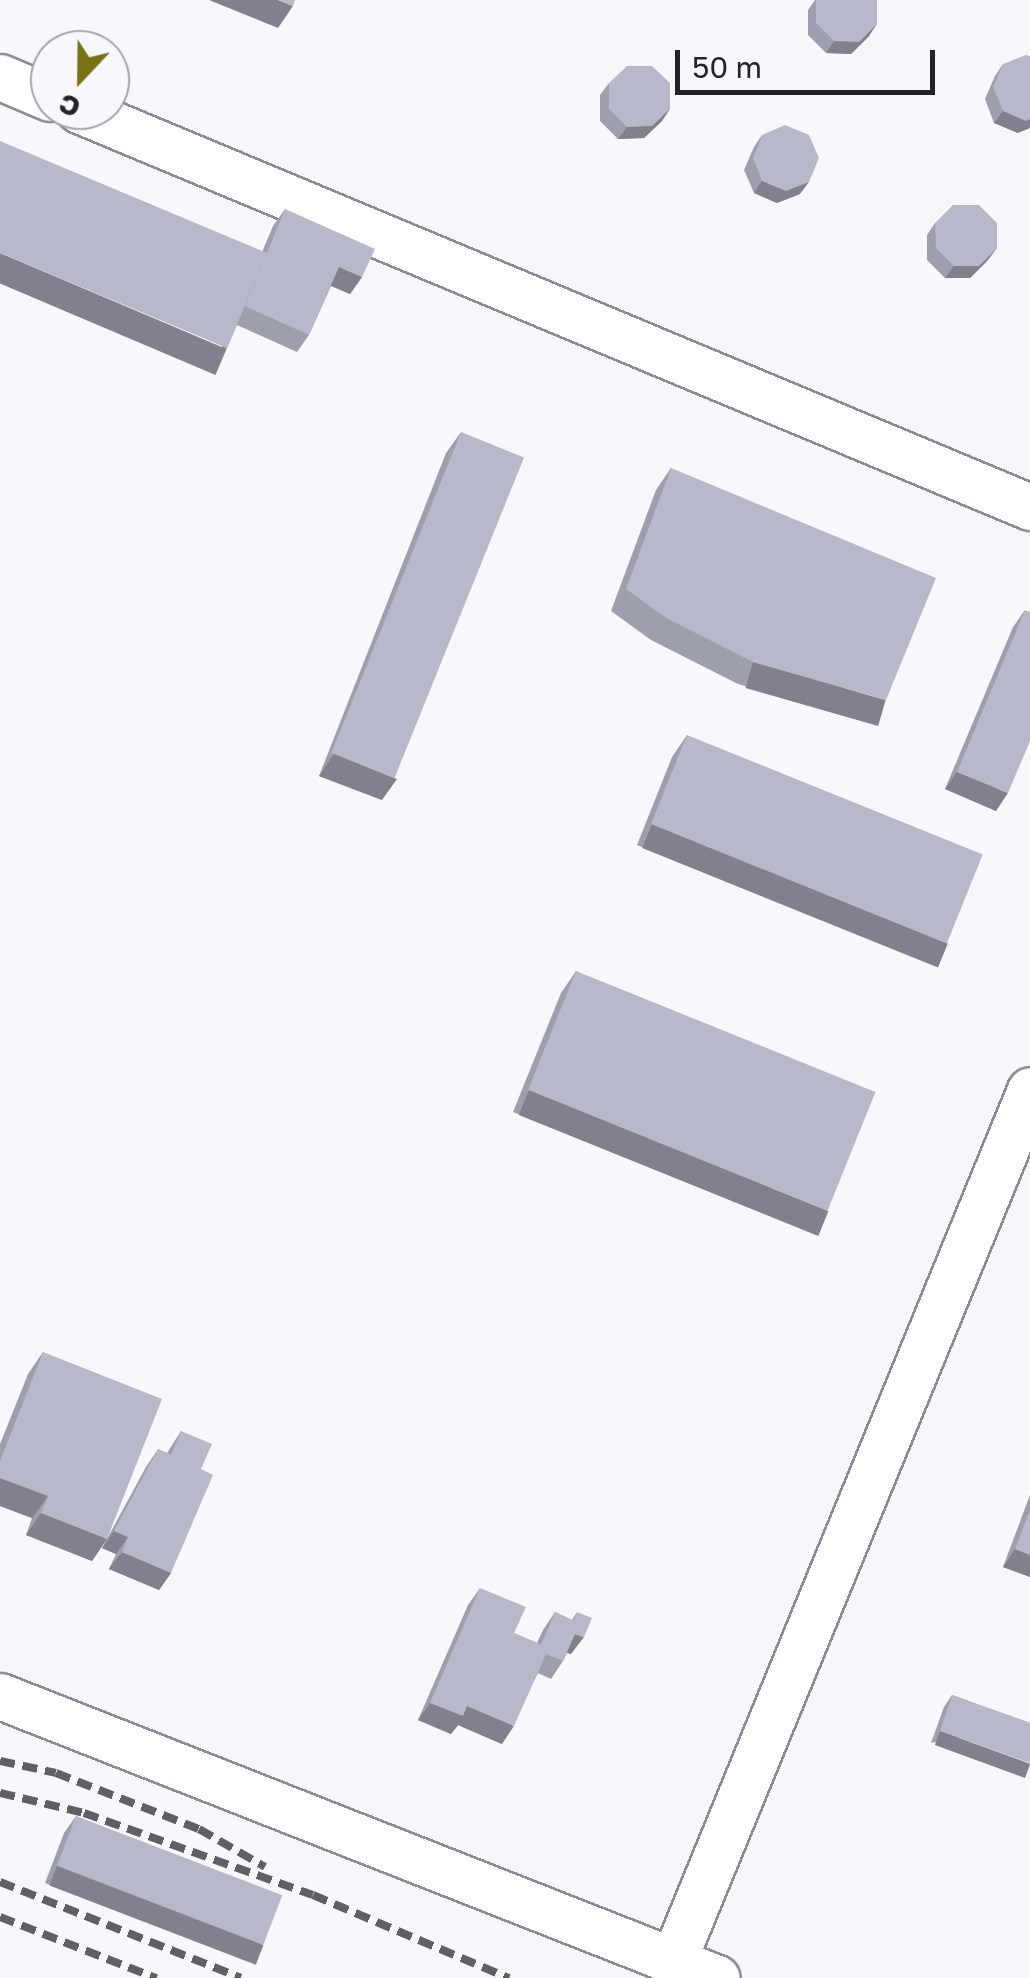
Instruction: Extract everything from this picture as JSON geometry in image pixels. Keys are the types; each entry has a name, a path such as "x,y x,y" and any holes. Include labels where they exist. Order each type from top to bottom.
{"lane":[{"path":"0,77 30,90"},
{"path":"127,130 1030,506"},
{"path":"673,1961 1030,1090"},
{"path":"0,1696 717,1978"}],"building":[{"path":"816,0 877,0 877,24 859,42 834,41 816,23"},
{"path":"1030,56 1030,119 1026,121 1003,111 993,87 1003,64"},
{"path":"627,66 652,66 670,83 670,109 652,126 627,127 609,109 609,83"},
{"path":"785,125 809,135 819,158 809,182 786,191 762,181 753,158 762,135"},
{"path":"0,141 267,253 227,348 0,253"},
{"path":"953,205 979,205 997,223 997,248 979,266 954,266 936,248 935,223"},
{"path":"285,209 375,249 362,277 339,267 309,335 245,306"},
{"path":"461,432 524,457 394,778 331,753"},
{"path":"671,468 936,578 886,700 753,662 666,618 626,589"},
{"path":"1025,610 1030,612 1030,741 1008,793 957,772"},
{"path":"687,735 983,854 947,944 651,824"},
{"path":"576,971 875,1092 828,1211 528,1090"},
{"path":"43,1352 162,1399 107,1539 41,1513 48,1496 0,1478 0,1461"},
{"path":"181,1431 212,1444 201,1469 213,1475 171,1573 122,1552 128,1537 114,1531 158,1449 171,1455"},
{"path":"1030,1510 1030,1555 1015,1549"},
{"path":"480,1588 526,1607 514,1633 541,1645 555,1612 574,1621 577,1612 592,1618 584,1637 575,1634 563,1661 546,1654 514,1726 467,1706 463,1716 430,1703"},
{"path":"952,1695 1030,1723 1030,1763 940,1731"},
{"path":"76,1816 282,1895 263,1945 57,1865"}],"railway":[{"path":"0,1761 56,1773 199,1829 265,1867"},
{"path":"0,1793 84,1813 313,1895 509,1978"},
{"path":"0,1882 241,1978"},
{"path":"0,1917 156,1978"}]}
